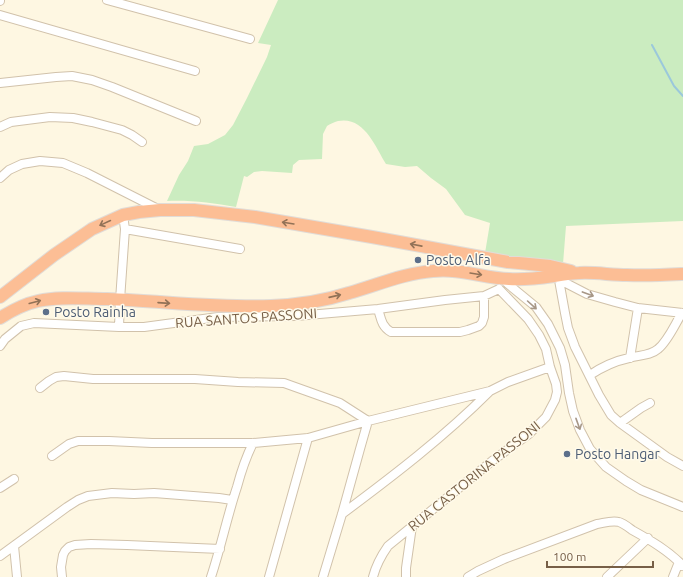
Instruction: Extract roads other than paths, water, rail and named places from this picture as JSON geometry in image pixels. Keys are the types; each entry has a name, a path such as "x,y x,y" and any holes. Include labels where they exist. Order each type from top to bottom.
{"highway":[{"path":"0,296 54,255 92,229 122,215 160,210 194,210 255,217 508,262 550,266 578,273 629,275 683,274"},
{"path":"523,279 528,274 528,264"},
{"path":"0,318 14,310 37,301 58,298 232,306 271,306 307,303 348,294 433,270 475,274 500,282 523,279 556,278 578,273"}],"street":[{"path":"111,0 250,39"},
{"path":"0,15 195,71"},
{"path":"0,83 72,76 112,86 196,121"},
{"path":"0,127 11,122 50,117 74,118 122,130 142,142"},
{"path":"0,178 9,170 22,164 40,161 63,163 87,173 160,210"},
{"path":"119,328 125,229 122,215"},
{"path":"125,229 240,249"},
{"path":"556,278 587,294 638,308 682,313 665,342 658,350 650,354 615,362 590,376"},
{"path":"556,278 568,328 575,348 611,415 667,457 683,466"},
{"path":"500,282 508,284 536,308 548,324 560,348 565,365 573,410 580,430 590,449 606,467 626,481 641,490 683,507"},
{"name":"RUA SANTOS PASSONI","path":"0,346 5,339 21,326 34,323 119,328 144,327 218,317 296,316 484,296 500,282"},
{"name":"RUA CASTORINA PASSONI","path":"373,577 376,566 388,546 529,434 546,417 555,400 557,392 556,384 546,349 539,335 500,282"},
{"path":"378,308 382,324 391,332 460,332 479,326 482,322 484,317 484,296"},
{"path":"630,358 638,308"},
{"path":"52,456 69,444 78,441 254,443 308,438 368,421 490,391 508,382 550,367"},
{"path":"40,388 56,377 64,376 93,379 195,379 284,383 340,403 368,421"},
{"path":"342,514 395,475 441,437 490,391"},
{"path":"620,423 650,403"},
{"path":"323,577 368,421"},
{"path":"269,577 308,438"},
{"path":"212,577 232,500 248,454 254,443"},
{"path":"0,488 14,479"},
{"path":"0,556 67,507 88,496 112,493 154,493 232,500"},
{"path":"468,577 504,559 597,524 619,522 648,538 681,564 673,577"},
{"path":"406,577 412,526"},
{"path":"607,577 648,538"},
{"path":"62,577 61,567 63,555 69,547 75,545 127,545 220,549"},
{"path":"14,546 17,577"}],"waterway":[{"path":"652,45 674,86 683,96"}],"place":[{"name":"Posto Alfa","path":"418,260"},
{"name":"Posto Rainha","path":"46,312"},
{"name":"Posto Hangar","path":"567,454"}]}
